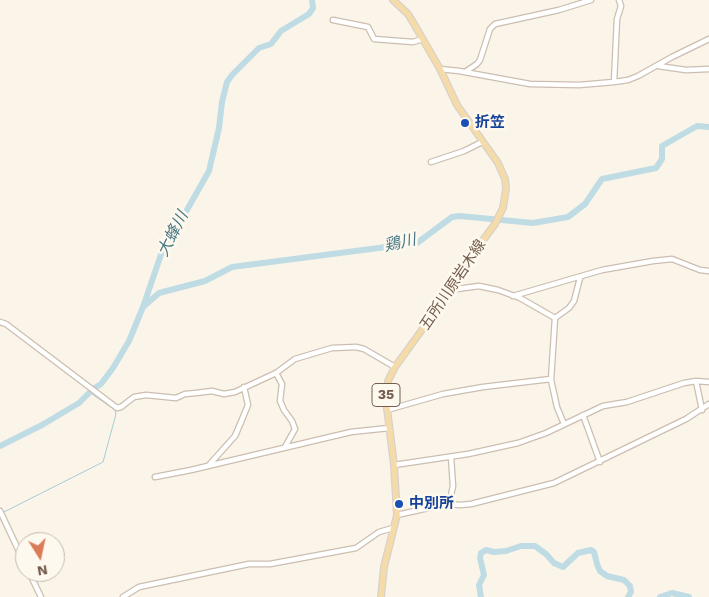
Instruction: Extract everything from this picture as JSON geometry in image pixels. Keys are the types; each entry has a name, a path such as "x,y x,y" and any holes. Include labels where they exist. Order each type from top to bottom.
{"main road":[{"name":"五所川原岩木線","path":"381,597 382,582 397,515 394,466 387,410 388,382 394,367 420,333 500,216 505,201 506,189 505,179 498,163 457,105 440,69 408,14 393,0"}],"street":[{"path":"466,72 480,60 490,29 495,24 559,10 590,0"},
{"path":"614,82 619,0"},
{"path":"333,20 368,28 374,39 413,42 423,39"},
{"path":"440,69 530,84 580,85 614,82 628,80 709,39"},
{"path":"658,66 686,70 709,69"},
{"path":"431,162 482,142"},
{"path":"513,296 612,268 667,259 679,261 709,272"},
{"path":"554,318 569,308 574,302 580,278"},
{"path":"450,288 479,286 498,290 532,304 554,318"},
{"path":"554,318 552,379 557,407 564,424"},
{"path":"0,322 6,324 117,408 134,397 146,395 176,398 185,394 212,392 224,394 235,392 276,373 295,359 332,348 356,347 364,349 394,367"},
{"path":"276,373 282,384 280,402 295,429 285,447"},
{"path":"387,410 443,394 552,379"},
{"path":"696,381 702,410"},
{"path":"394,466 451,457 518,443 546,433 603,406 627,402 671,386 696,381 709,382"},
{"path":"208,466 235,436 248,405 244,387"},
{"path":"397,515 449,504 471,504 554,483 686,420 709,404"},
{"path":"584,415 600,462"},
{"path":"155,477 351,432 389,428"},
{"path":"449,504 453,486 451,457"},
{"path":"0,511 15,543"},
{"path":"123,597 140,587 249,564 270,564 356,548 379,532 393,528"},
{"path":"34,582 41,597"}],"waterway":[{"name":"大蜂川","path":"0,446 42,425 79,403 101,384 113,368 129,341 166,240 183,217 209,171 227,82 259,48 271,44 281,31 309,14 313,8 312,0"},
{"name":"鶏川","path":"143,307 159,293 205,281 232,267 417,243 452,217 460,216 533,223 568,217 585,204 602,179 656,168 662,159 662,146 697,126 709,127"},
{"name":"大蜂川","path":"96,389 101,384"},
{"path":"4,512 103,462 116,414 115,410 92,394 94,392"},
{"path":"481,597 479,585 484,575 480,558 481,553 486,550 494,552 506,551 521,546 535,546 554,563 563,567 578,553 591,550 594,552 600,571 607,576 624,580 630,586 631,592 628,597"},
{"path":"660,597 672,593 689,597"}],"place":[{"name":"折笠","path":"465,123"},
{"name":"中別所","path":"399,504"}]}
